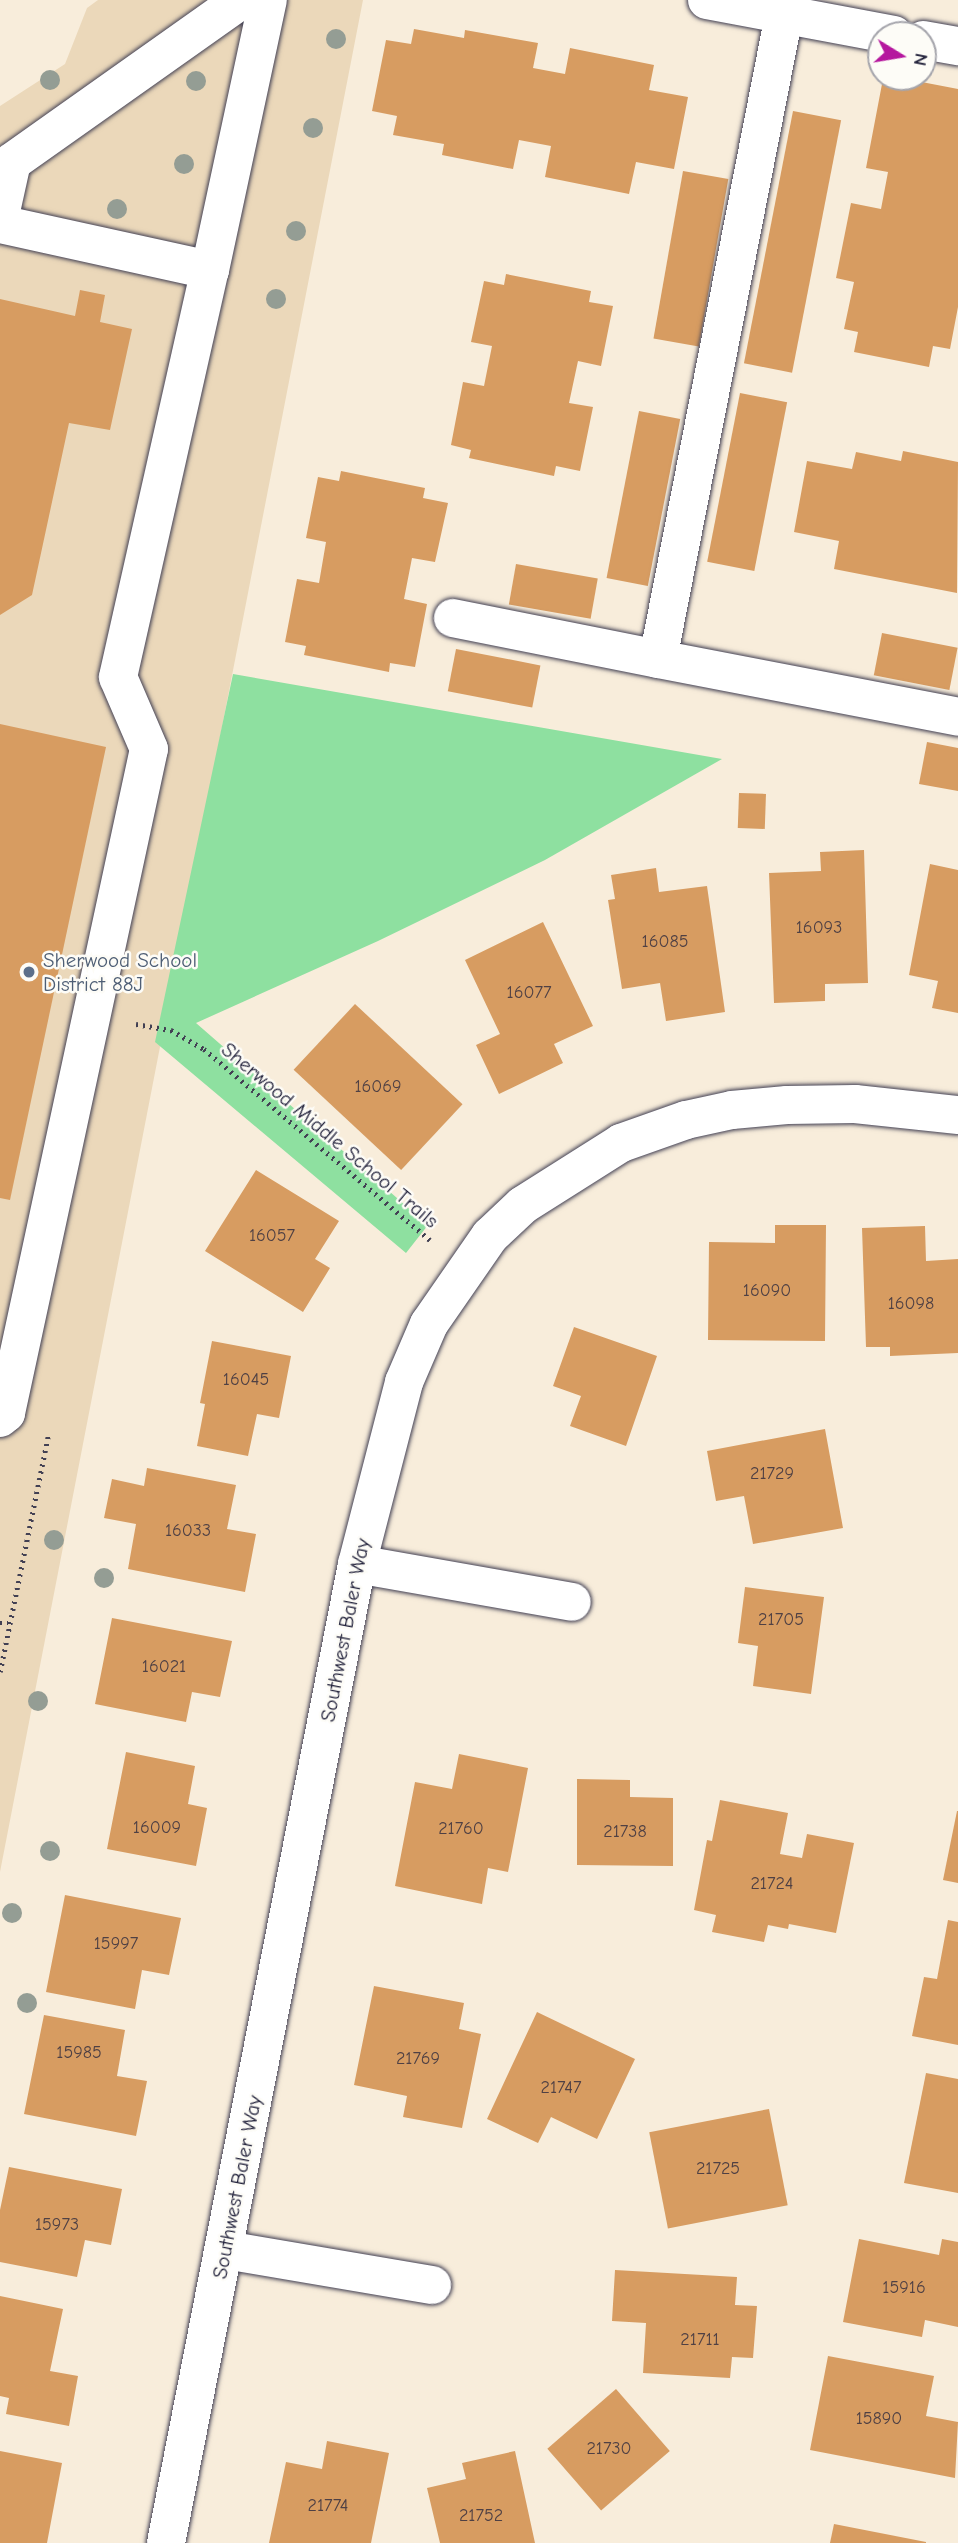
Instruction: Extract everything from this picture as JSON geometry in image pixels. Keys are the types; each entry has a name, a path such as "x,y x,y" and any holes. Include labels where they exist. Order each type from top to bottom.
{"street":[{"path":"0,216 12,162 241,0"},
{"path":"0,1418 6,1413 149,749 118,677 268,0"},
{"path":"707,0 867,30"},
{"path":"658,659 784,15"},
{"path":"937,42 958,46"},
{"path":"0,224 210,270"},
{"path":"453,618 958,717"},
{"name":"Southwest Baler Way","path":"166,2543 357,1564 404,1382 429,1324 490,1236 523,1205 621,1143 686,1119 732,1110 855,1104 958,1115"},
{"path":"357,1564 572,1602"},
{"path":"225,2250 432,2286"}],"path":[{"name":"Sherwood Middle School Trails","path":"171,1030 204,1049 371,1192 466,1269"},
{"path":"0,1623 8,1623"}],"shaded area":[{"name":"Sherwood School District 88J","path":"98,0 363,0 0,1872 0,106 65,64 87,8"}],"green space":[{"path":"233,674 722,759 545,860 378,941 196,1023 428,1225 406,1253 155,1042"}],"building":[{"path":"414,29 464,38 465,30 538,43 533,68 565,74 570,48 654,65 649,90 688,97 674,169 636,162 629,194 545,177 551,146 519,140 513,169 442,155 444,144 393,135 397,116 372,111 386,40 411,44"},
{"path":"937,85 958,89 958,307 950,349 933,346 929,367 854,352 858,332 844,329 854,282 836,278 851,203 881,209 888,172 866,168 881,91 937,91"},
{"path":"793,111 841,120 792,373 744,363"},
{"path":"683,171 728,179 699,346 653,338"},
{"path":"506,274 591,291 589,302 613,306 601,366 578,361 569,403 593,407 580,471 556,466 554,476 469,458 471,450 451,445 463,382 484,386 492,346 471,342 484,281 504,285"},
{"path":"80,290 105,295 100,322 132,329 110,430 69,423 32,595 0,615 0,299 75,316"},
{"path":"740,393 787,402 754,571 707,562"},
{"path":"639,411 680,419 648,586 607,578"},
{"path":"903,451 958,462 957,593 834,569 839,541 794,532 807,461 852,469 856,452 901,461"},
{"path":"341,471 425,488 423,498 448,503 435,562 412,558 404,599 427,604 415,667 390,663 389,672 304,655 306,646 285,642 297,579 319,583 326,542 306,538 318,477 339,481"},
{"path":"516,564 598,578 591,619 509,604"},
{"path":"882,633 958,648 949,690 874,675"},
{"path":"456,649 540,665 532,708 448,691"},
{"name":"Sherwood School District 88J","path":"0,724 106,747 10,1200 0,1198"},
{"path":"927,742 958,748 958,791 919,784"},
{"path":"739,793 766,794 765,829 738,828"},
{"path":"864,850 868,983 825,984 825,1001 774,1003 769,873 821,871 820,852"},
{"path":"930,864 958,870 958,1013 932,1008 938,981 909,975"},
{"path":"656,868 659,892 707,886 725,1012 666,1021 660,983 622,989 608,900 615,899 611,875"},
{"path":"543,922 593,1026 554,1044 563,1063 499,1094 476,1045 500,1034 465,960"},
{"path":"355,1004 463,1104 401,1170 294,1070"},
{"path":"256,1170 339,1221 315,1259 330,1268 303,1312 205,1251"},
{"path":"775,1225 826,1225 825,1341 708,1340 709,1242 775,1243"},
{"path":"925,1226 926,1261 958,1259 958,1353 890,1356 890,1347 866,1347 862,1228"},
{"path":"574,1327 657,1356 626,1446 570,1426 581,1396 553,1386"},
{"path":"212,1341 291,1356 279,1418 257,1414 248,1456 197,1446 205,1404 200,1403"},
{"path":"825,1429 843,1528 753,1544 744,1496 716,1501 707,1451"},
{"path":"147,1468 236,1485 227,1529 256,1534 245,1592 128,1569 136,1524 104,1518 112,1479 144,1486"},
{"path":"745,1587 824,1597 811,1694 753,1686 758,1646 738,1643"},
{"path":"112,1618 232,1641 220,1697 192,1692 186,1722 95,1704"},
{"path":"126,1752 195,1766 188,1804 207,1808 196,1866 107,1849"},
{"path":"459,1754 528,1768 508,1872 488,1868 482,1904 395,1886 415,1782 452,1789"},
{"path":"577,1779 630,1780 630,1797 673,1798 673,1866 577,1865"},
{"path":"720,1800 788,1813 780,1854 802,1858 807,1834 854,1843 836,1933 789,1924 788,1929 768,1925 764,1942 712,1932 716,1915 694,1910 707,1840 712,1841"},
{"path":"958,1811 958,1883 943,1880"},
{"path":"65,1895 181,1918 169,1975 142,1970 135,2009 46,1992"},
{"path":"948,1920 958,1922 958,2045 912,2036 924,1977 937,1979"},
{"path":"374,1986 464,2003 459,2029 481,2034 462,2128 403,2117 407,2096 354,2085"},
{"path":"537,2012 635,2059 597,2139 551,2117 538,2143 487,2119"},
{"path":"44,2015 125,2030 117,2076 147,2081 136,2136 24,2114"},
{"path":"926,2073 958,2079 958,2193 904,2183"},
{"path":"769,2109 788,2205 668,2228 649,2132"},
{"path":"9,2167 122,2189 111,2245 85,2240 77,2277 0,2262 0,2210"},
{"path":"859,2239 939,2255 942,2239 958,2242 958,2327 925,2320 922,2337 843,2322"},
{"path":"615,2270 737,2277 735,2305 757,2306 753,2358 732,2357 730,2378 643,2373 646,2323 612,2321"},
{"path":"0,2296 63,2309 50,2371 78,2376 69,2426 6,2414 9,2398 0,2396"},
{"path":"828,2356 934,2376 926,2416 958,2422 955,2478 810,2450"},
{"path":"616,2389 670,2451 601,2511 547,2449"},
{"path":"327,2441 389,2453 371,2543 269,2543 286,2462 322,2469"},
{"path":"0,2451 62,2463 47,2543 0,2543"},
{"path":"515,2451 535,2543 440,2543 427,2488 466,2479 462,2463"},
{"path":"834,2524 926,2542 926,2543 830,2543"}],"place":[{"name":"Sherwood School District 88J","path":"29,972"}]}
